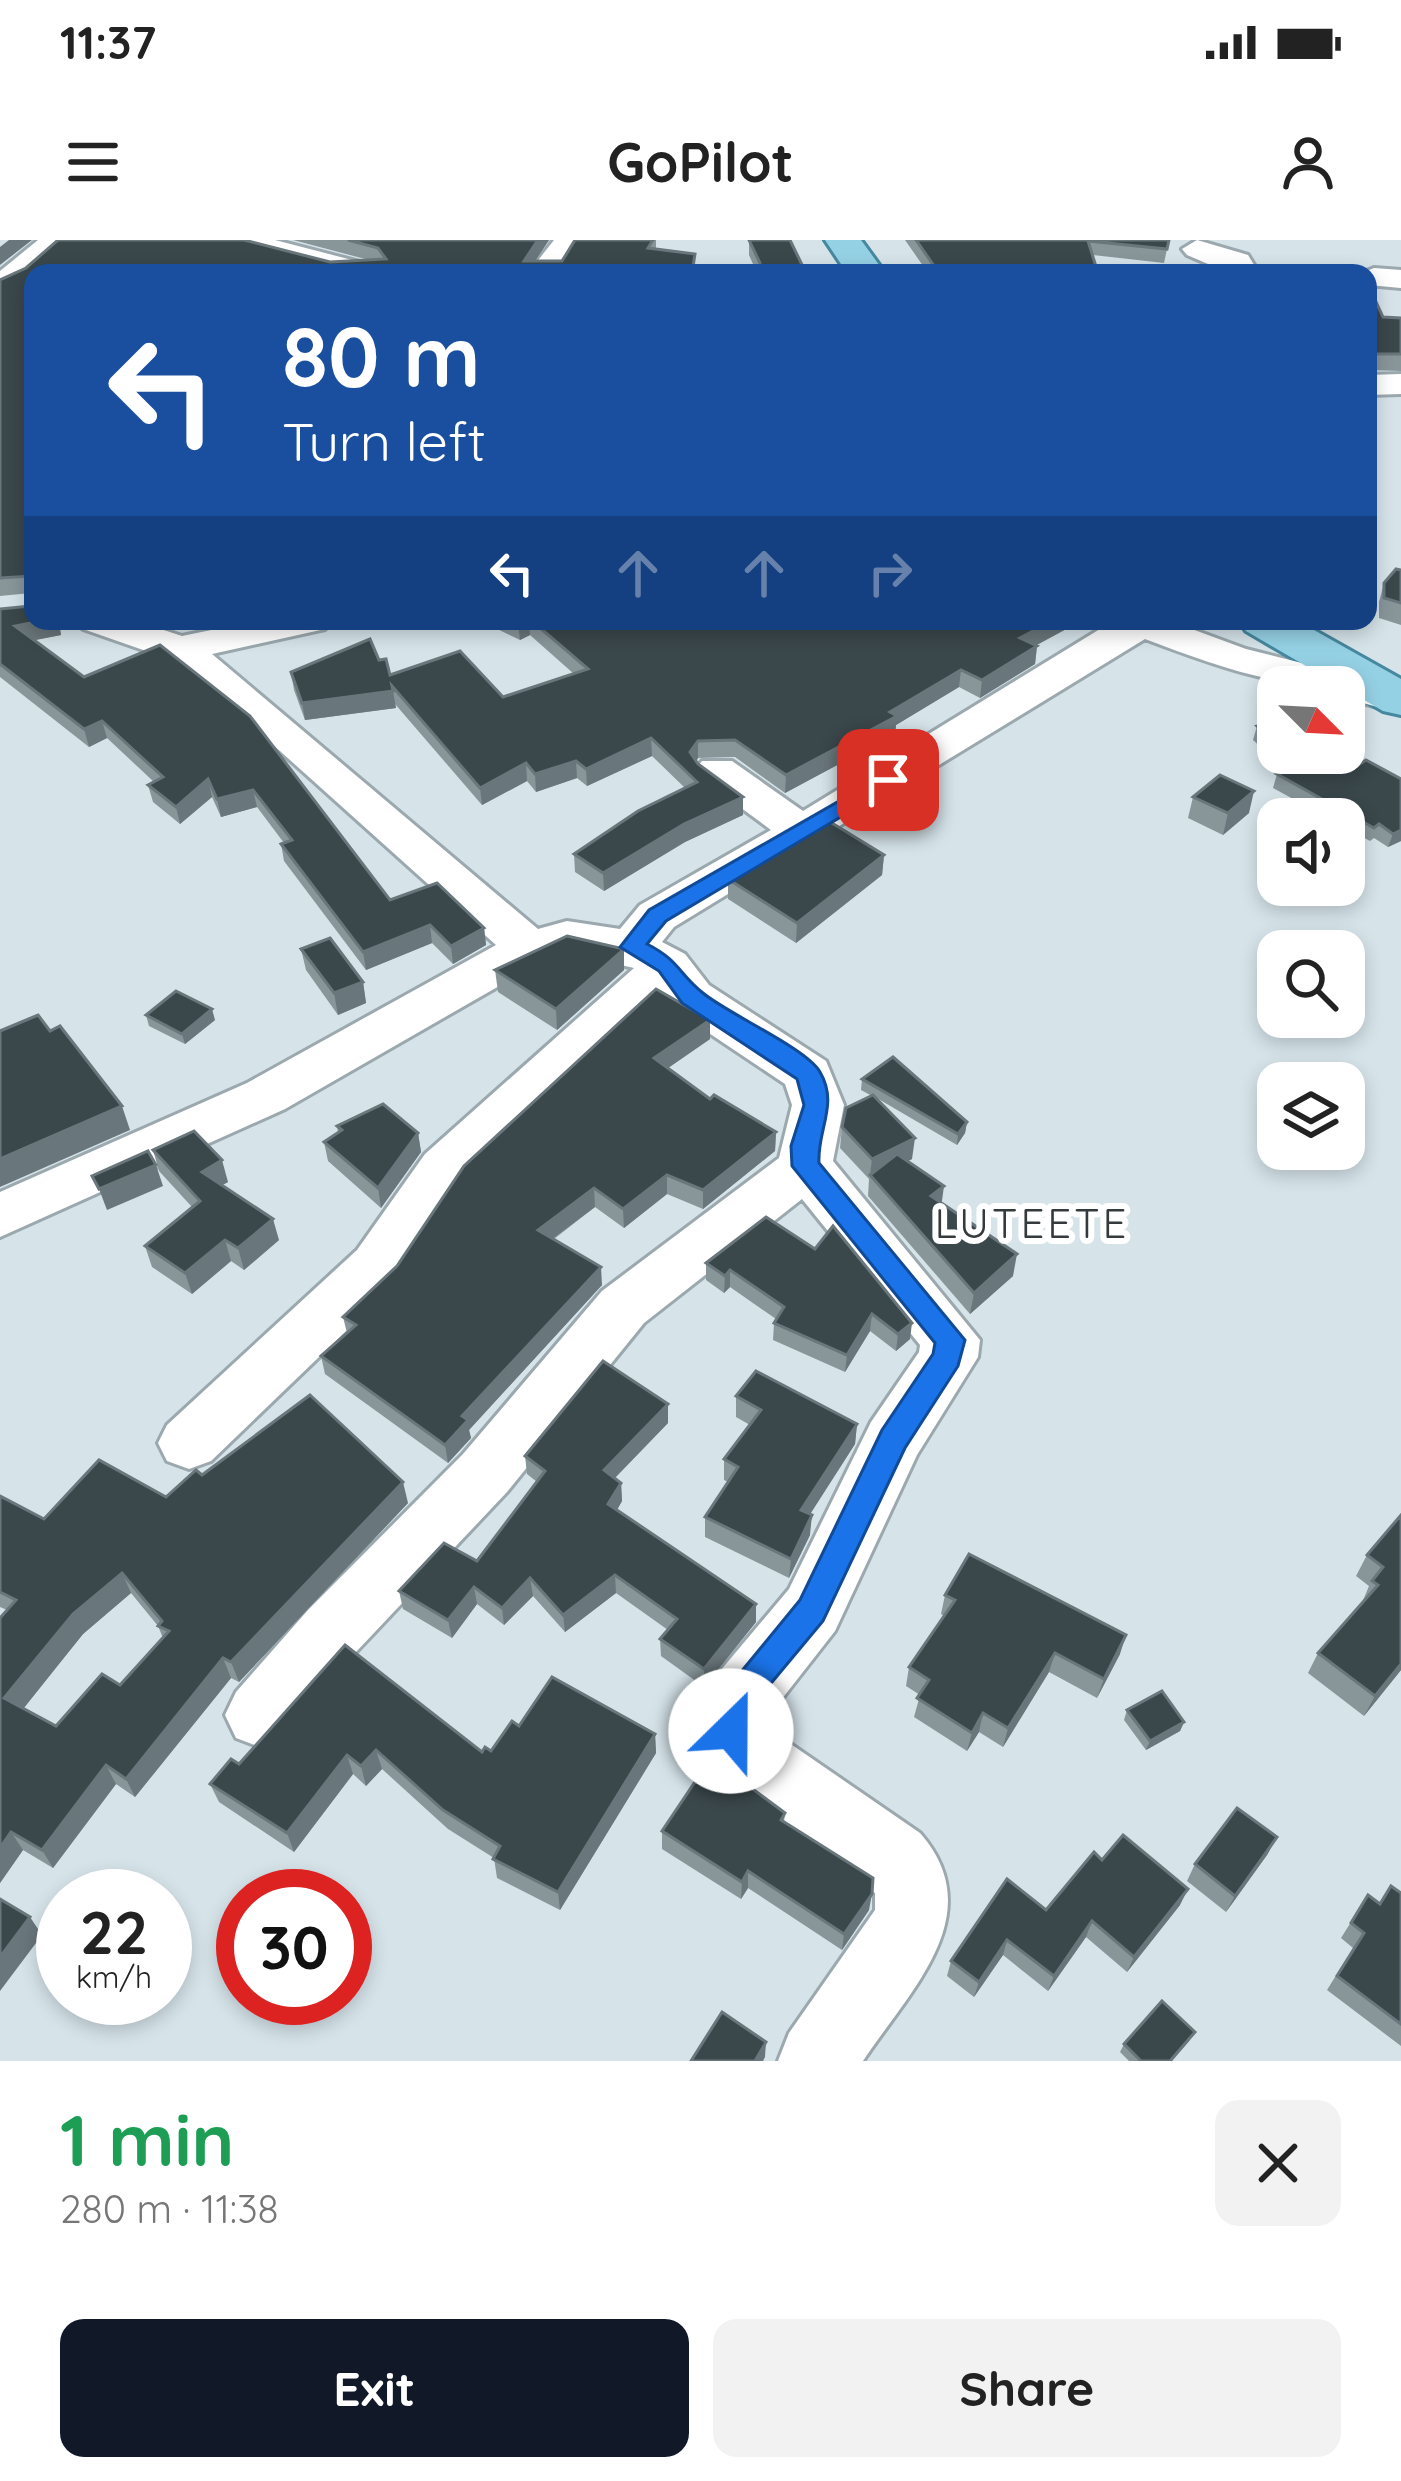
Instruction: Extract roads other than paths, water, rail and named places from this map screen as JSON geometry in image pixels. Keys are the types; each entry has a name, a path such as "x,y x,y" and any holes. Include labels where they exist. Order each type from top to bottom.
{"main road":[{"path":"1279,630 1401,700"}],"street":[{"path":"31,264 39,252 59,240"},
{"path":"240,240 333,264"},
{"path":"550,264 569,240"},
{"path":"1197,249 1239,264"},
{"path":"124,630 180,649 276,724 529,948"},
{"path":"180,649 269,630"},
{"path":"189,1443 377,1266 444,1168 566,1052 650,956 657,916 1126,630"},
{"path":"1156,630 1232,658 1401,700"},
{"path":"716,770 802,831"},
{"path":"0,1216 266,1096 529,948 567,937 650,956 691,997 796,1064 815,1084 818,1105 805,1146 806,1166 950,1340 948,1357 893,1440 812,1610 734,1706 731,1731 740,1750 894,1859 911,1880 912,1921 817,2061"},
{"path":"260,1715 346,1615 485,1473 623,1307 806,1166"}],"district":[{"name":"LUTEETE","path":"1032,1222"}]}
